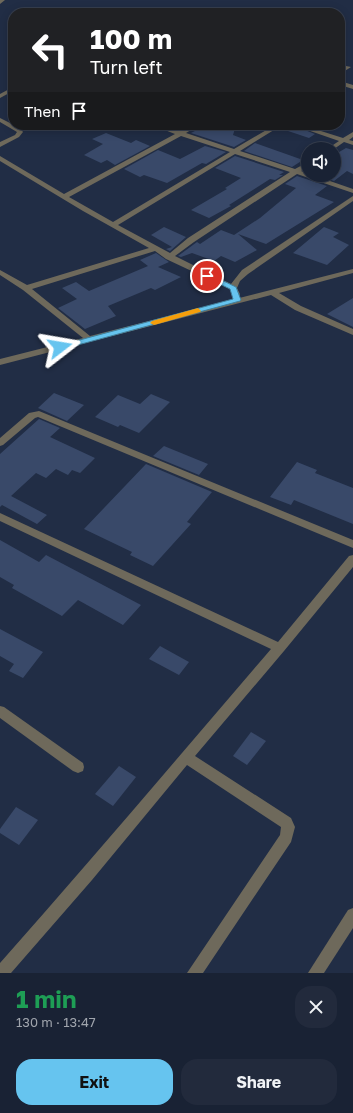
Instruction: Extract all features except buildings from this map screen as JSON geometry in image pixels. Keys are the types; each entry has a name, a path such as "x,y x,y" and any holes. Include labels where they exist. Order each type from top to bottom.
{"street":[{"path":"0,145 17,136 20,132 19,130"},
{"path":"172,130 353,191"},
{"path":"64,197 187,130"},
{"path":"113,225 271,130"},
{"path":"312,130 353,143"},
{"path":"341,142 353,134"},
{"path":"0,158 8,166 169,257 233,288 238,300"},
{"path":"169,257 191,240 301,169"},
{"path":"233,288 237,280 245,272 353,198"},
{"path":"26,288 155,249"},
{"path":"0,362 353,271"},
{"path":"0,272 26,288 90,340"},
{"path":"271,291 298,308 353,332"},
{"path":"1,440 32,415 39,414 353,544"},
{"path":"0,517 280,648"},
{"path":"0,973 87,875 280,648 353,559"},
{"path":"0,711 78,767"},
{"path":"186,757 286,822 288,828 286,837 194,973"},
{"path":"315,973 353,914"}],"slow traffic":[{"path":"154,323 198,311"}],"route":[{"path":"60,347 238,300 233,288 207,276"}]}
